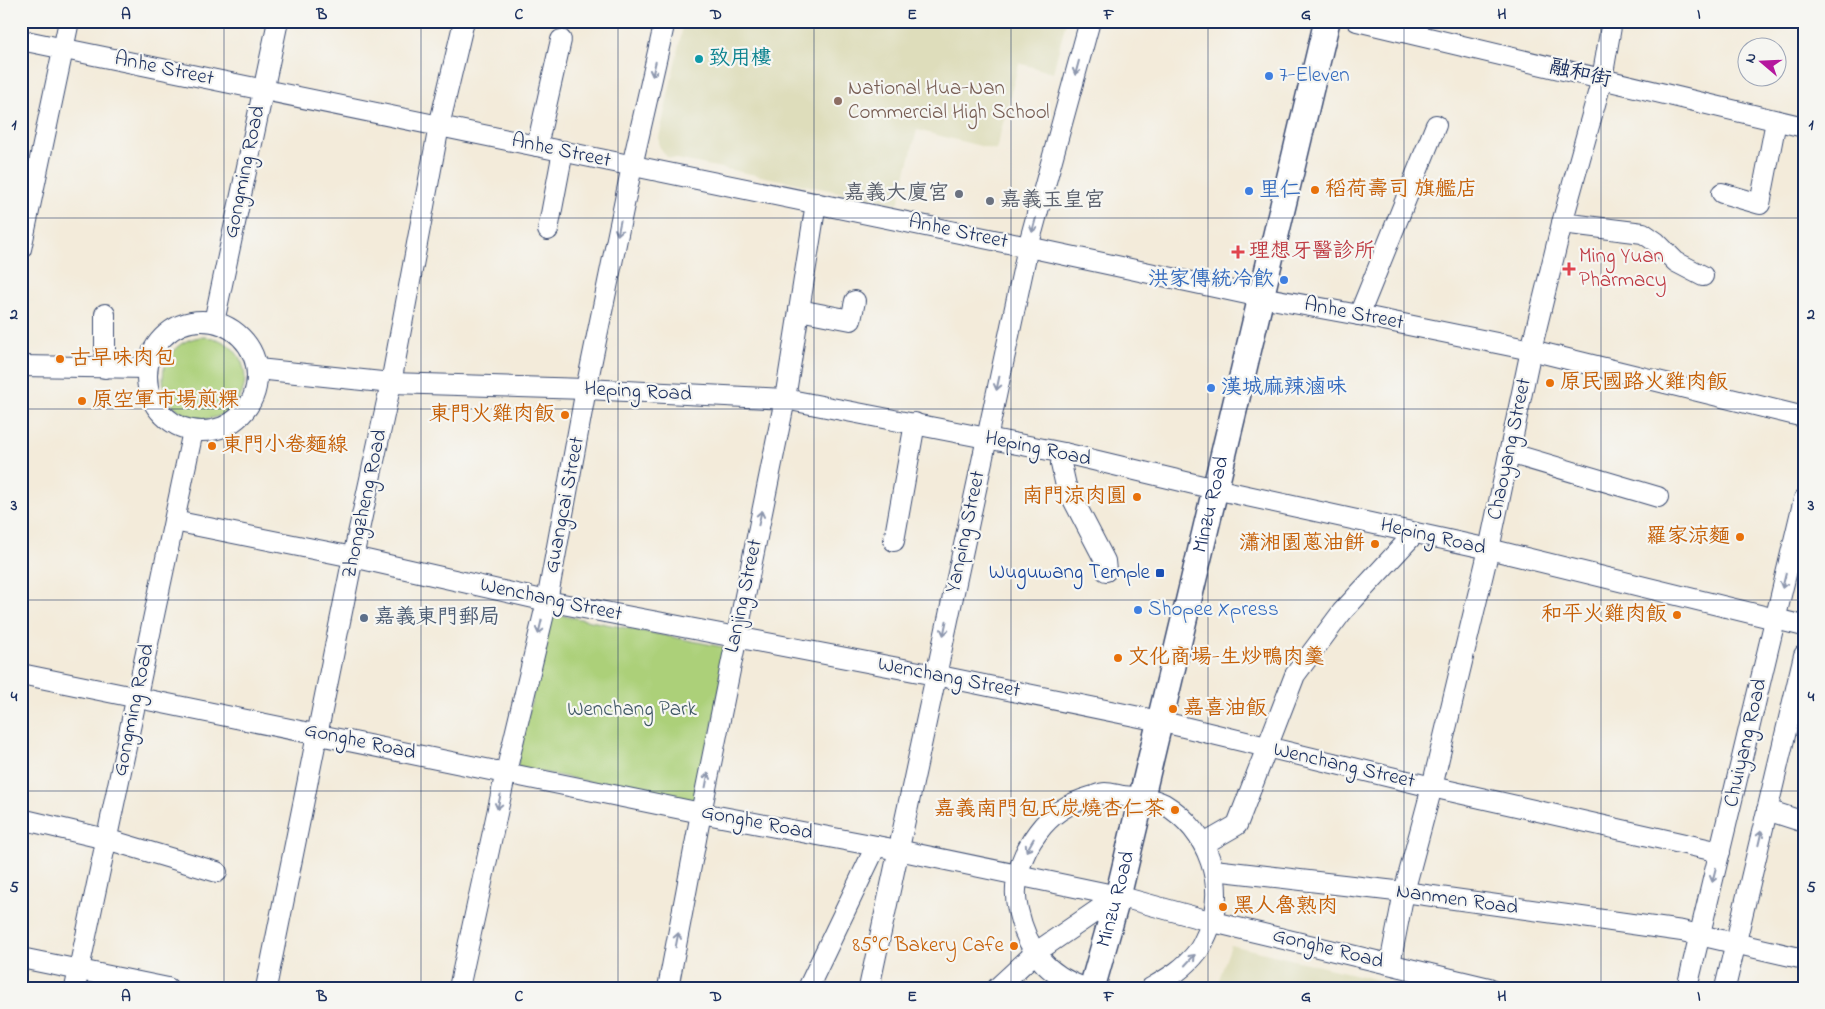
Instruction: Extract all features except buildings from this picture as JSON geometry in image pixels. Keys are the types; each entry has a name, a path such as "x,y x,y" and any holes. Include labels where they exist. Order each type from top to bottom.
{"main road":[{"name":"Minzu Road","path":"1092,988 1118,896 1327,21"}],"street":[{"path":"21,249 70,21"},
{"name":"Gongming Road","path":"214,322 262,89 278,21"},
{"name":"Zhongzheng Road","path":"266,988 353,558 391,383 439,126 464,21"},
{"name":"Guangcai Street","path":"459,988 506,772 547,601 586,389 632,166 665,21"},
{"name":"Yanping Street","path":"869,988 1028,247 1090,21"},
{"name":"融和街","path":"1357,21 1804,127"},
{"name":"Chaoyang Street","path":"1390,964 1404,892 1432,787 1489,549 1531,350 1562,223 1602,79 1612,21"},
{"name":"Anhe Street","path":"21,40 816,203 1261,297 1531,350 1804,417"},
{"path":"537,146 561,40"},
{"path":"1722,193 1760,204 1776,121"},
{"path":"1359,315 1436,125"},
{"path":"548,230 563,151"},
{"name":"Lanjing Street","path":"668,988 700,813 785,399 816,203"},
{"path":"1562,223 1643,233 1656,242 1676,262 1703,276"},
{"path":"799,310 851,320 855,301"},
{"path":"104,314 105,368"},
{"path":"188,322 214,322 229,328 241,337 250,350 258,369 254,394 236,420 223,428 208,432 192,431 176,426 162,416 152,402 147,386 147,368 150,356 165,334 188,322"},
{"path":"21,366 147,368"},
{"name":"Heping Road","path":"258,369 391,383 586,389 785,399 1064,453 1215,489 1489,549 1804,626"},
{"path":"894,541 915,423"},
{"name":"Gongming Road","path":"77,979 192,431"},
{"path":"1064,453 1061,464 1066,486 1105,561 1106,571"},
{"path":"1509,453 1658,497"},
{"name":"Chuiyang Road","path":"1687,988 1804,499"},
{"name":"Wenchang Street","path":"174,521 547,601 935,675 1159,721 1432,787 1720,852"},
{"path":"1204,844 1237,825 1295,676 1342,612 1415,533"},
{"name":"Chuiyang Road","path":"1725,988 1804,655"},
{"name":"Gonghe Road","path":"21,674 318,733 700,813 898,850 1118,896 1213,922 1489,988"},
{"path":"1086,988 1068,982 1050,969 1035,953 1022,929 1016,903 1017,876 1028,846 1047,820 1073,802 1103,793 1162,803 1186,820 1204,844 1214,870 1217,896 1213,922 1199,950 1178,973 1151,988"},
{"path":"1767,810 1804,822"},
{"path":"21,819 106,839 217,872"},
{"path":"808,988 876,846"},
{"name":"Nanmen Road","path":"1214,870 1404,892 1700,935 1804,959"},
{"path":"997,988 1035,953 1118,896"},
{"path":"21,958 77,979 168,988"}],"shaded area":[{"name":"National Hua-Nan Commercial High School","path":"684,21 1066,21 1053,73 1019,63 996,150 917,130 898,204 667,157 659,146 659,138"},
{"path":"1231,945 1413,988 1216,988"}],"green space":[{"path":"204,337 220,340 233,349 242,362 245,378 242,394 233,407 220,416 204,419 188,416 175,407 166,394 163,378 166,362 175,349 188,340"},
{"name":"Wenchang Park","path":"555,614 728,648 697,804 517,767 548,624"}],"place":[{"name":"致用樓","path":"699,59"},
{"name":"7-Eleven","path":"1269,76"},
{"name":"National Hua-Nan Commercial High School","path":"838,101"},
{"name":"稻荷壽司 旗艦店","path":"1315,190"},
{"name":"里仁","path":"1249,191"},
{"name":"嘉義大廈宮","path":"959,194"},
{"name":"嘉義玉皇宮","path":"990,201"},
{"name":"理想牙醫診所","path":"1238,252"},
{"name":"Ming Yuan Pharmacy","path":"1569,269"},
{"name":"洪家傳統冷飲","path":"1284,280"},
{"name":"古早味肉包","path":"60,359"},
{"name":"原民國路火雞肉飯","path":"1550,383"},
{"name":"漢城麻辣滷味","path":"1211,388"},
{"name":"原空軍市場煎粿","path":"82,401"},
{"name":"東門火雞肉飯","path":"565,415"},
{"name":"東門小卷麵線","path":"212,446"},
{"name":"南門涼肉圓","path":"1137,497"},
{"name":"羅家涼麵","path":"1740,537"},
{"name":"瀟湘園蔥油餅","path":"1375,544"},
{"name":"Wuguwang Temple","path":"1160,573"},
{"name":"Shopee Xpress","path":"1138,610"},
{"name":"和平火雞肉飯","path":"1677,615"},
{"name":"嘉義東門郵局","path":"364,618"},
{"name":"文化商場-生炒鴨肉羹","path":"1118,658"},
{"name":"嘉喜油飯","path":"1173,709"},
{"name":"嘉義南門包氏炭燒杏仁茶","path":"1175,810"},
{"name":"黑人魯熟肉","path":"1223,907"},
{"name":"85°C Bakery Cafe","path":"1014,946"}]}
